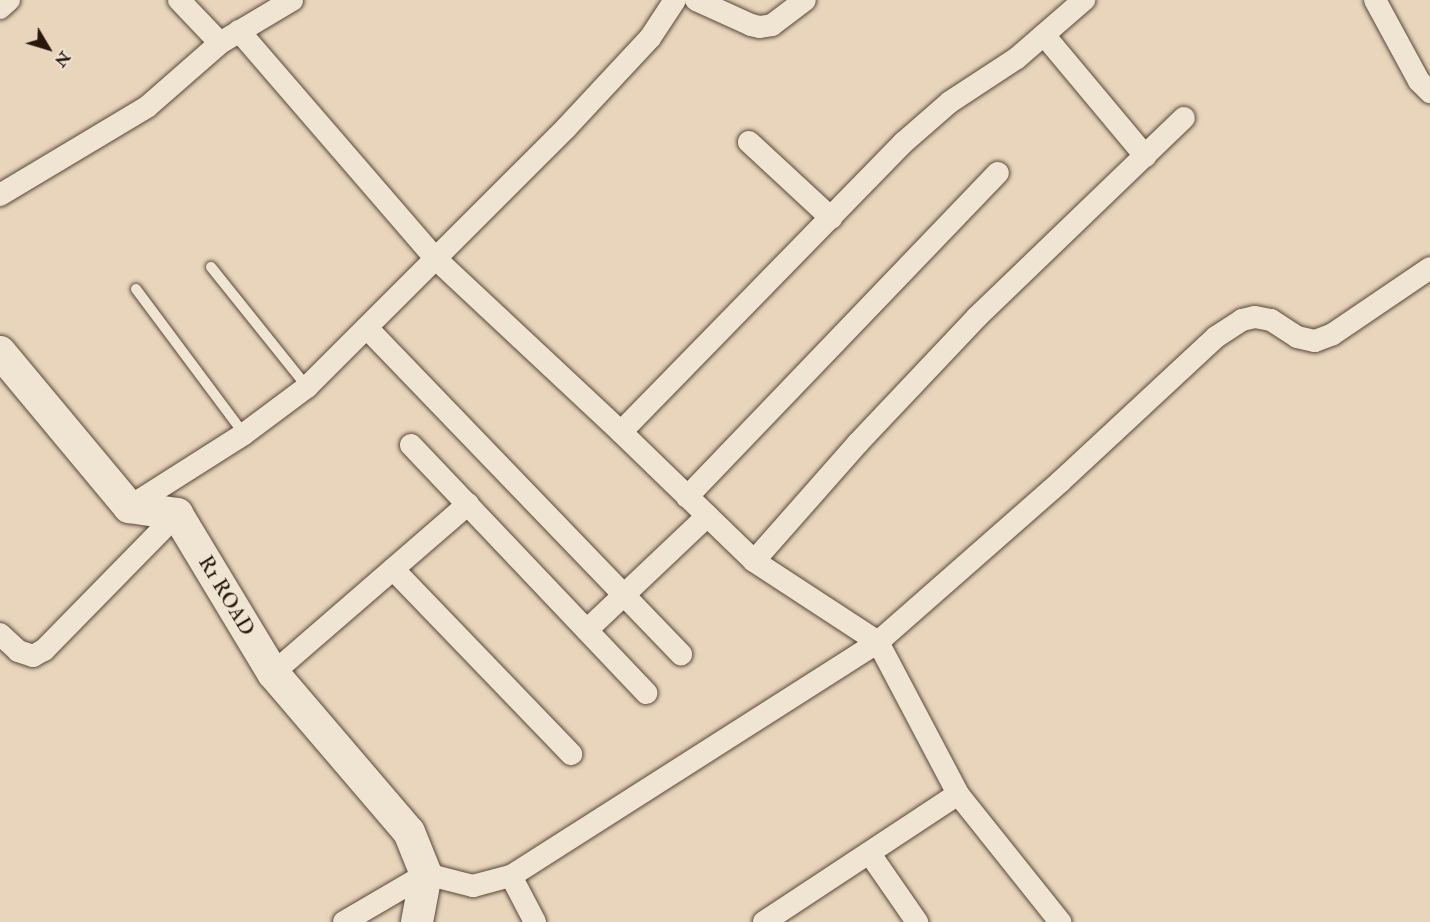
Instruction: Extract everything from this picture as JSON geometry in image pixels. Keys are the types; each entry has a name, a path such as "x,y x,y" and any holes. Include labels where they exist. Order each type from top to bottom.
{"main road":[{"path":"0,352 129,507 177,514"},
{"name":"R1 ROAD","path":"177,514 273,674 410,832 426,874"},
{"path":"417,922 426,874"}],"street":[{"path":"0,8 9,0"},
{"path":"180,0 230,37 435,258 621,432 754,561 878,642 958,794 1060,922"},
{"path":"0,195 147,107 230,37 292,0"},
{"path":"129,507 244,434 307,387 566,128 650,38 675,0"},
{"path":"696,0 751,26 760,27 772,25 805,0"},
{"path":"621,432 931,118 1017,58 1084,0"},
{"path":"1375,0 1419,81 1430,92"},
{"path":"1044,35 1146,156"},
{"path":"754,561 977,317 1184,118"},
{"path":"749,142 831,218"},
{"path":"687,497 998,173"},
{"path":"344,922 426,874 473,886 511,876 878,642 1059,482 1216,337 1242,320 1255,317 1271,320 1297,337 1315,341 1333,334 1430,268"},
{"path":"367,328 681,654"},
{"path":"411,445 646,693"},
{"path":"273,674 468,504"},
{"path":"0,634 18,651 33,656 44,650 177,514"},
{"path":"586,630 707,516"},
{"path":"393,569 571,754"},
{"path":"764,922 958,794"},
{"path":"870,854 917,922"},
{"path":"511,876 535,922"}],"lane":[{"path":"211,267 307,387"},
{"path":"136,290 244,434"}]}
